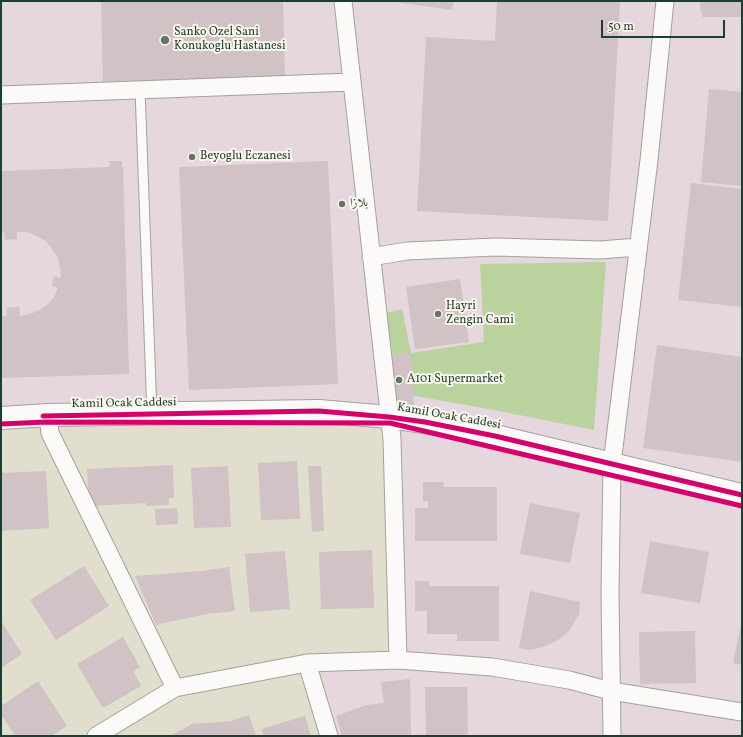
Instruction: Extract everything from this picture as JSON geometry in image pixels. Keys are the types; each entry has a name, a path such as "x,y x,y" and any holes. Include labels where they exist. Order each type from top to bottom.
{"street":[{"path":"343,1 392,439 398,660"},
{"path":"612,736 610,592 612,464 665,1"},
{"path":"1,95 352,82"},
{"path":"371,257 407,251 495,247 600,250 638,247"},
{"name":"Kamil Ocak Caddesi","path":"1,418 48,415 319,411 389,417 425,422 495,436 742,495"},
{"path":"48,415 50,433 176,688"},
{"path":"96,736 176,688 307,663 398,660 492,667 569,680 611,690 742,712"},
{"path":"307,663 329,736"}],"lane":[{"path":"140,90 152,414"}],"shaded area":[{"path":"1,1 742,1 742,736 330,736 319,657 403,651 387,414 1,419"}],"green space":[{"path":"606,262 594,430 415,396 397,382 386,313 402,309 411,353 484,342 480,264"}],"building":[{"path":"101,1 283,1 285,79 103,82"},
{"path":"395,1 454,1 452,10"},
{"path":"497,1 620,1 608,221 417,211 426,37 495,41"},
{"path":"700,1 742,1 741,17 702,17 702,12 700,12"},
{"path":"709,89 742,92 742,186 701,182"},
{"path":"109,161 122,161 123,167 129,374 1,378 1,316 7,316 7,308 19,307 20,316 39,310 48,304 54,297 58,288 52,286 54,276 61,278 58,258 46,241 27,232 17,232 17,239 5,240 4,232 1,232 1,171 110,167"},
{"path":"328,161 338,384 189,390 179,167"},
{"path":"691,183 742,189 742,307 678,300"},
{"name":"Hayri Zengin Cami","path":"460,279 469,342 415,349 406,287"},
{"path":"657,345 742,357 742,462 643,448"},
{"name":"A101 Supermarket","path":"411,353 414,405 388,407 382,355"},
{"path":"297,461 300,519 261,520 258,463"},
{"path":"173,465 174,498 169,498 169,505 146,506 146,503 89,506 87,469"},
{"path":"228,466 231,527 194,528 191,468"},
{"path":"308,466 321,466 324,531 312,532"},
{"path":"46,471 49,528 1,531 1,473"},
{"path":"423,482 444,482 443,487 497,487 497,541 415,541 415,508 428,508 428,501 423,501"},
{"path":"530,503 580,513 570,563 520,554"},
{"path":"177,508 178,524 156,525 155,509"},
{"path":"650,541 709,552 700,603 641,593"},
{"path":"372,550 374,608 321,609 319,552"},
{"path":"285,551 290,609 250,612 245,554"},
{"path":"84,566 109,606 56,640 30,600"},
{"path":"229,567 235,611 206,614 156,625 135,576 201,571"},
{"path":"415,581 429,581 429,586 499,586 499,641 457,641 457,634 427,634 427,611 415,611"},
{"path":"530,591 580,602 579,614 569,631 558,640 543,647 530,650 519,648"},
{"path":"1,621 22,654 1,668"},
{"path":"742,625 742,665 733,663"},
{"path":"695,631 696,683 640,684 639,632"},
{"path":"123,637 140,667 133,671 141,686 103,708 77,664"},
{"path":"410,679 411,736 342,736 336,716 366,705 384,703 381,682"},
{"path":"38,681 67,726 51,736 15,736 1,714 1,706"},
{"path":"425,687 467,687 468,734 465,734 465,736 426,736"},
{"path":"249,715 256,736 170,736 192,724 231,721"},
{"path":"305,716 311,736 264,736 261,729"}],"cycle path":[{"path":"43,416 319,411 389,417 425,422 495,436 742,495"},
{"path":"1,424 46,422 390,423 742,506"}],"place":[{"name":"Sanko Ozel Sani Konukoglu Hastanesi","path":"165,40"},
{"name":"Beyoglu Eczanesi","path":"192,157"},
{"name":"بلازا","path":"342,204"},
{"name":"Hayri Zengin Cami","path":"438,314"},
{"name":"A101 Supermarket","path":"399,380"}]}
